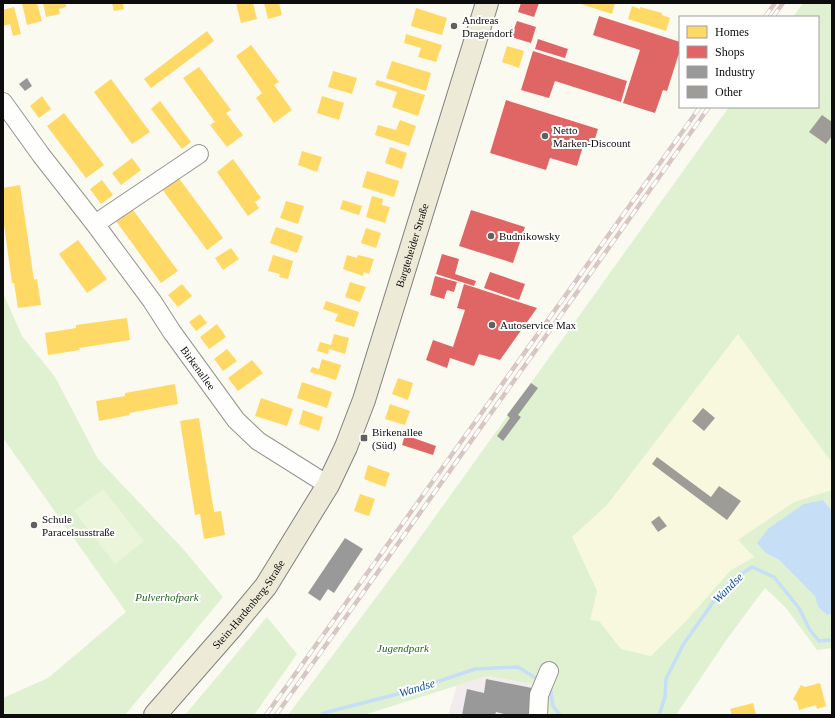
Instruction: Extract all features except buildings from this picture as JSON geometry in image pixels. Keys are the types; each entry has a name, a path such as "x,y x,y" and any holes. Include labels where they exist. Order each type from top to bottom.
{"main road":[{"name":"Bargteheider Straße","path":"328,485 346,447 364,400 487,3"},
{"name":"Stein-Hardenberg-Straße","path":"155,715 266,586 328,485"}],"street":[{"name":"Birkenallee","path":"3,102 41,155 95,224 152,301 236,420 258,441 328,485"},
{"path":"95,224 199,154"},
{"path":"538,715 539,695 550,671"}],"shaded area":[{"path":"487,676 538,685 538,715 448,715 457,685"}],"green space":[{"name":"Jugendpark","path":"803,3 832,3 832,463 738,334 607,505 572,537 597,591 590,620 599,621 621,649 651,656 685,622 731,570 754,557 738,540 794,502 832,490 832,511 823,500 766,553 779,560 816,596 818,607 827,615 832,614 832,648 817,650 786,608 765,588 727,639 676,715 545,715 538,685 487,676 364,715 288,715 404,560 728,108 819,108 819,16 794,16"},
{"name":"Pulverhofpark","path":"3,293 22,336 55,377 98,459 184,550 223,597 125,715 3,715 3,698 48,678 126,612 3,438"},
{"path":"738,334 832,463 832,490 794,503 738,540 754,557 731,570 685,622 651,656 621,649 599,621 590,620 571,537 607,505"},
{"path":"103,489 144,541 115,564 74,511"},
{"path":"267,617 297,654 254,715 185,715"}],"water":[{"path":"823,500 832,511 832,614 827,615 818,607 815,596 779,560 766,553 757,543 769,528 804,504"}],"waterway":[{"name":"Wandse","path":"659,715 665,697 666,679 683,645 716,598 735,578 752,567 774,577 799,608 810,630 819,641 832,640"},
{"name":"Wandse","path":"320,715 413,690 475,669 518,667 539,680"},
{"name":"Wandse","path":"550,687 553,706 560,715"}],"railway":[{"path":"766,16 775,3"},
{"path":"774,16 783,3"},
{"path":"266,715 699,108"},
{"path":"276,715 708,108"}],"place":[{"name":"Andreas Dragendorf","path":"454,26"},
{"name":"Netto Marken-Discount","path":"545,136"},
{"name":"Budnikowsky","path":"491,236"},
{"name":"Autoservice Max","path":"492,325"},
{"name":"Birkenallee (Süd)","path":"364,438"},
{"name":"Schule Paracelsusstraße","path":"34,525"}]}
